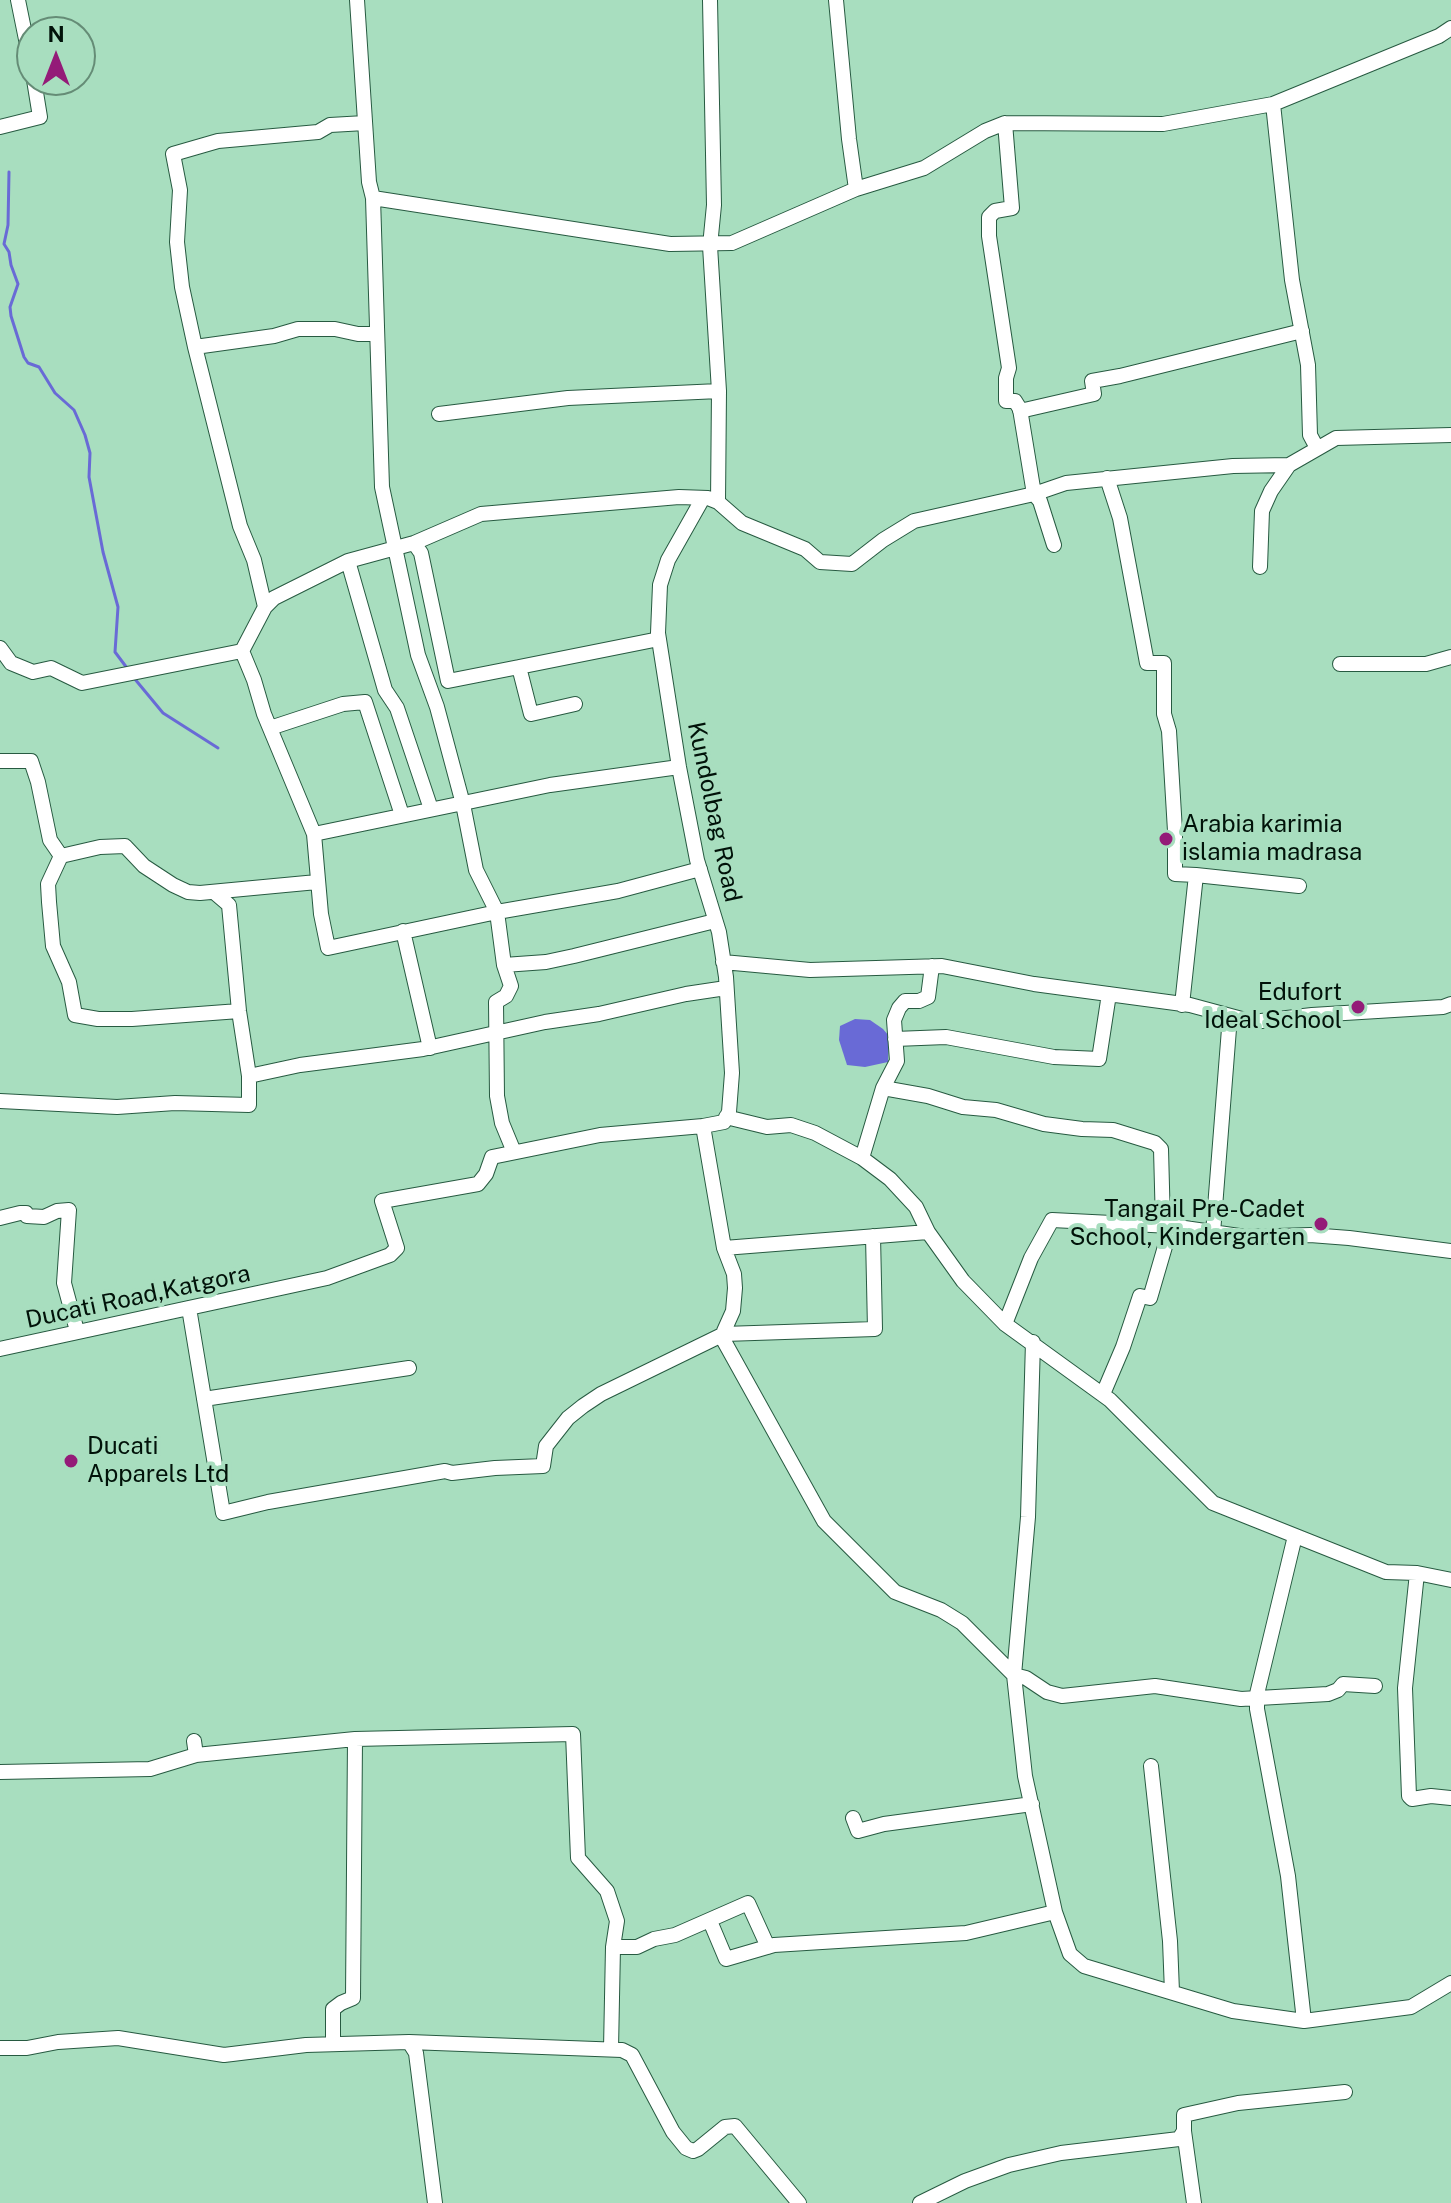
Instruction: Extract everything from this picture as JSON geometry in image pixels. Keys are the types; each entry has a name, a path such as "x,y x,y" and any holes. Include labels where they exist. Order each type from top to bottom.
{"street":[{"path":"357,0 373,198 382,487 418,655 437,707 463,804 476,870 497,912 504,965 511,986 506,996 496,1002 497,1096 502,1123 514,1152 600,1135 703,1126 724,1122 726,1117 767,1127 791,1125 815,1133 862,1158 890,1179 910,1200 928,1232 963,1281 1005,1324 1103,1394 1213,1503 1386,1572 1417,1573 1451,1580"},
{"path":"710,0 714,205 710,246 719,391 711,500"},
{"path":"836,0 856,189"},
{"path":"373,198 670,244 710,246 732,243 856,189 924,168 985,131 1005,123 1163,124 1273,104 1439,36 1451,28"},
{"path":"0,127 40,117 37,96"},
{"path":"1273,104 1292,280 1308,365 1310,435 1317,448"},
{"path":"265,607 254,560 240,526 182,287 177,242 180,190 173,154 218,141 318,132 330,125 365,123"},
{"path":"1005,123 1012,208 995,211 989,217 989,236 1009,368 1006,401 1015,401 1020,411 1034,494 1040,501 1054,545"},
{"path":"195,347 274,336 298,329 377,334"},
{"path":"1020,411 1094,394 1092,381 1302,331"},
{"path":"439,414 568,398 719,391"},
{"path":"1260,567 1262,511 1289,465 1336,438 1451,435"},
{"path":"700,869 608,894 497,912 328,948 317,882 314,834 242,651 265,607 274,598 348,561 414,543 481,514 679,497 711,500 742,523 805,549 820,562 852,564 914,521 1034,494 1066,483 1233,466 1289,465"},
{"path":"1107,478 1120,518 1147,663 1164,663 1164,714 1169,731 1175,874 1299,886"},
{"name":"Kundolbag Road","path":"711,500 668,560 660,585 659,639 679,767 723,962 732,1073 726,1117"},
{"path":"414,543 421,553 448,681 659,639"},
{"path":"348,561 385,690 397,708 431,809"},
{"path":"0,648 11,663 33,672 51,668 82,683 242,651"},
{"path":"1340,664 1426,664 1451,657"},
{"path":"519,667 531,714 575,704"},
{"path":"270,728 343,704 365,702 402,815"},
{"path":"0,761 31,761 50,840 61,856"},
{"path":"314,834 550,785 679,767"},
{"path":"61,856 100,847 125,846 144,866 188,892 215,893 317,882"},
{"path":"61,856 48,884 49,902 53,946 69,982 75,1015 132,1019 239,1011"},
{"path":"1182,1005 1196,875"},
{"path":"0,1101 117,1107 175,1103 249,1105 249,1076 229,905 215,893"},
{"path":"504,965 546,962 715,921"},
{"path":"403,931 430,1048"},
{"path":"723,962 810,970 932,966 977,971 1018,982 1182,1005 1264,1022 1451,1004"},
{"path":"862,1158 883,1088 897,1061 894,1020 905,1001 928,997 932,966"},
{"path":"249,1076 300,1065 430,1048 726,988"},
{"path":"895,1039 946,1037 1054,1057 1099,1059 1109,994"},
{"path":"1213,1233 1230,1016"},
{"path":"883,1088 928,1096 963,1107 996,1110 1044,1124 1113,1130 1155,1143 1161,1149 1167,1226 1150,1298 1140,1296 1103,1394"},
{"path":"703,1126 724,1248 734,1274 733,1311 724,1341 824,1521 895,1592 941,1610 962,1623 1014,1675 1062,1696 1155,1686 1241,1699 1328,1694 1343,1684 1375,1686"},
{"name":"Ducati Road,Katgora","path":"0,1349 327,1278 390,1255 397,1248 382,1201 478,1184 486,1174 492,1157 514,1152"},
{"path":"0,1218 20,1213 44,1217 69,1210 64,1283 77,1331"},
{"path":"1005,1324 1031,1258 1052,1220 1167,1226 1246,1237 1310,1235 1349,1238 1451,1251"},
{"path":"724,1248 928,1232"},
{"path":"189,1308 223,1513 268,1502 445,1471 543,1466 546,1446 568,1418 583,1406 601,1394 724,1334 875,1329 873,1236"},
{"path":"1033,1342 1028,1517 1014,1675 1025,1776 1055,1912 1070,1954 1084,1966 1233,2011 1304,2021 1411,2007 1451,1983"},
{"path":"204,1399 409,1368"},
{"path":"1295,1536 1257,1697 1288,1876 1304,2021"},
{"path":"1417,1573 1405,1688 1409,1796 1412,1799 1431,1796 1451,1798"},
{"path":"0,1772 150,1769 195,1748 355,1739 573,1734 578,1858 607,1891 617,1921 613,1947 611,2049"},
{"path":"333,2044 333,2009 353,1998 355,1739"},
{"path":"1151,1766 1170,1941 1172,1992"},
{"path":"853,1818 858,1831 884,1824 1032,1804"},
{"path":"613,1947 637,1947 710,1921 748,1903 768,1947"},
{"path":"710,1921 726,1959 768,1947 966,1933 1055,1912"},
{"path":"0,2048 41,2047 58,2042 119,2038 224,2055 333,2044 409,2042 622,2050 632,2055 673,2132 686,2148 693,2151 698,2149 725,2127 735,2126 799,2203"},
{"path":"409,2042 416,2053 435,2203"},
{"path":"1194,2203 1184,2115 1203,2109 1345,2092"},
{"path":"920,2203 965,2181 1009,2165 1061,2153 1179,2139 1184,2131"}],"shaded area":[{"path":"855,1019 870,1020 889,1036 888,1062 865,1067 847,1065 839,1040 840,1026"}],"waterway":[{"path":"9,172 8,225 4,244 18,284 10,307 11,316 24,357 28,363 39,367 55,393 74,410 85,435 90,453 89,477 103,552 118,607 115,652 127,668"},
{"path":"134,678 163,713 218,748"}],"place":[{"name":"Arabia karimia islamia madrasa","path":"1166,839"},
{"name":"Edufort Ideal School","path":"1358,1007"},
{"name":"Tangail Pre-Cadet School, Kindergarten","path":"1321,1224"},
{"name":"Ducati Apparels Ltd","path":"71,1461"}]}
